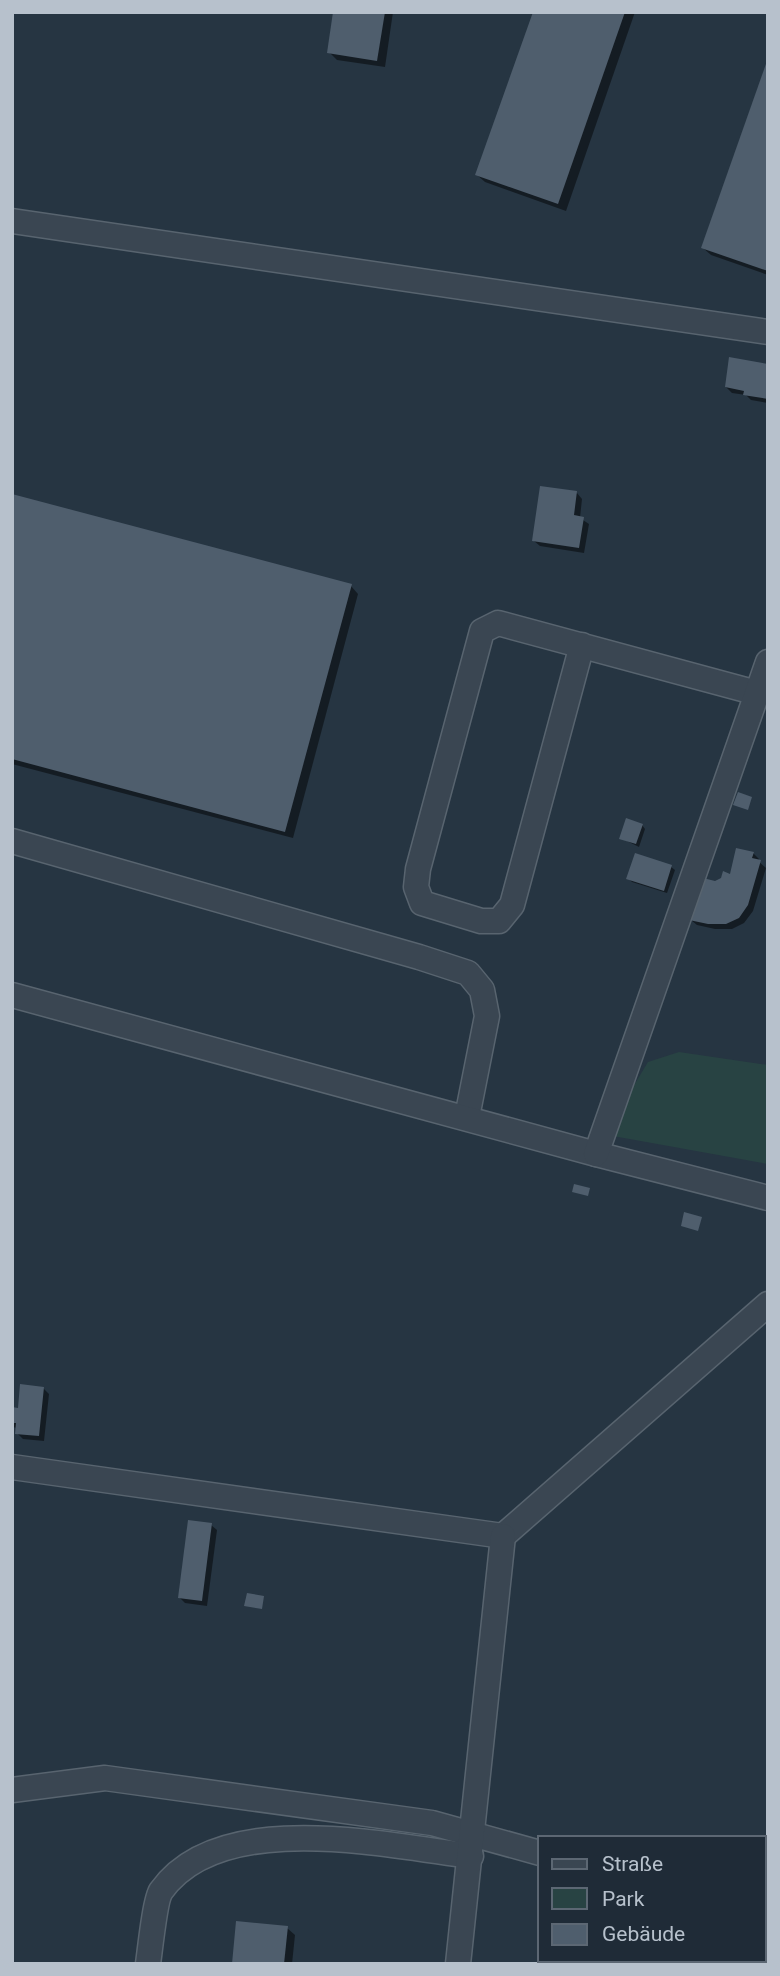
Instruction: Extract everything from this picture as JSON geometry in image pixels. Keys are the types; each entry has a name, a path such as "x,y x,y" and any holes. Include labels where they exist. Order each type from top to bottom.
{"lane":[{"path":"12,221 768,332"},
{"path":"582,645 512,905 499,921 481,921 422,903 416,887 418,869 482,631 498,623 582,645 757,693"},
{"path":"596,1154 768,662"},
{"path":"12,841 468,973 482,990 487,1016 467,1117"},
{"path":"12,995 596,1154 768,1198"},
{"path":"458,1964 503,1536 768,1304"},
{"path":"12,1466 503,1536"},
{"path":"12,1790 105,1778 432,1823 472,1846"},
{"path":"148,1964 160,1892 184,1868 217,1850 270,1839 308,1837 472,1846 538,1853"}],"green space":[{"path":"679,1052 768,1065 768,1164 613,1136 630,1092 648,1062"}],"building":[{"path":"333,12 385,12 377,61 327,53"},
{"path":"533,12 625,12 558,204 475,175"},
{"path":"768,61 768,271 701,248"},
{"path":"729,357 768,364 768,399 743,395 744,391 725,387"},
{"path":"540,486 577,491 574,515 584,517 579,548 532,541"},
{"path":"12,494 352,584 285,832 12,759"},
{"path":"738,792 752,797 748,810 733,805"},
{"path":"626,818 643,824 636,844 619,839"},
{"path":"736,848 754,852 752,858 761,860 748,905 739,918 726,924 689,920 703,878 715,881 721,878 723,871 730,874"},
{"path":"635,853 672,865 664,891 626,879"},
{"path":"574,1184 590,1188 588,1196 572,1192"},
{"path":"684,1212 702,1217 698,1231 681,1226"},
{"path":"20,1384 44,1387 39,1436 15,1434 16,1423 12,1423 12,1407 18,1408"},
{"path":"188,1520 212,1523 202,1601 178,1598"},
{"path":"247,1593 264,1596 262,1609 244,1606"},
{"path":"236,1921 288,1926 284,1964 232,1964"}]}
